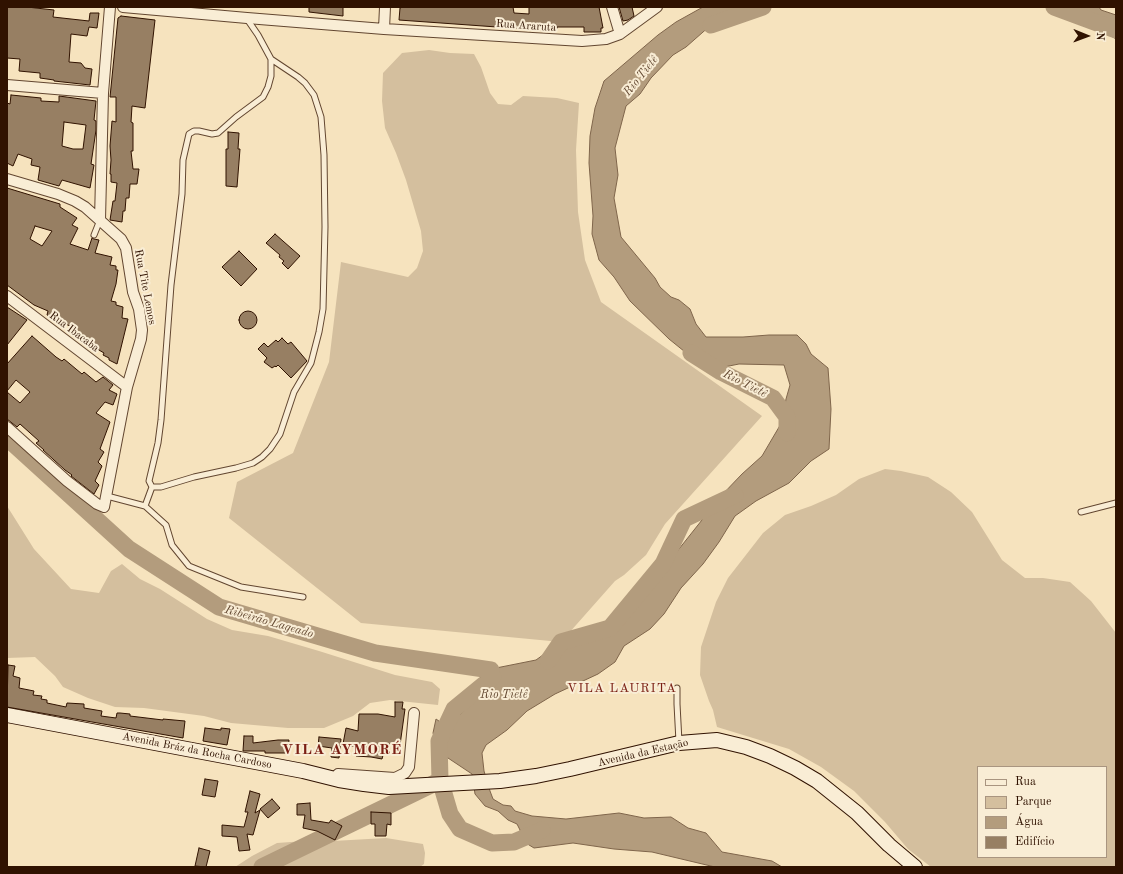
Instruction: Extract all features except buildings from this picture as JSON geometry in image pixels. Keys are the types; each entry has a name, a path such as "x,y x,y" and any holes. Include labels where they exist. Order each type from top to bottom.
{"street":[{"path":"100,220 103,93 110,7"},
{"name":"Rua Araruta","path":"123,7 384,29 582,41 606,39 620,34 657,7"},
{"path":"384,29 385,7"},
{"path":"612,7 620,34"},
{"path":"7,85 103,93"},
{"name":"Rua Tite Lemos","path":"7,179 69,199 85,207 121,239 126,248 133,292 142,320 141,339 127,387 104,507 96,504 66,481 7,427"},
{"name":"Rua Ibacaba","path":"7,296 127,387"},
{"path":"318,775 332,773 395,778 405,773 409,767 414,712"},
{"name":"Avenida Bráz da Rocha Cardoso","path":"7,715 364,784 389,787 412,786"},
{"name":"Avenida da Estação","path":"412,786 500,780 570,769 679,742 717,740 746,747 796,768 838,797 857,813 889,845 915,867"}],"lane":[{"path":"152,487 161,487 200,475 236,468 253,463 262,457 270,449 280,434 294,392 311,363 316,348 323,309 325,280 324,155 321,117 314,95 305,83 271,59 247,18"},
{"path":"145,506 152,487 149,481 158,442 161,420 171,285 182,194 183,160 189,134 194,131 212,134 218,133 236,117 263,97 271,76 271,59"},
{"path":"94,235 100,220"},
{"path":"107,496 145,506 166,525 172,545 190,566 241,587 303,597"},
{"path":"1081,512 1116,503"},
{"path":"677,688 679,742"}],"green space":[{"path":"429,50 474,54 481,67 490,93 498,104 511,105 523,96 557,98 579,103 576,150 578,212 585,260 601,302 762,416 665,524 646,555 615,581 561,642 361,623 229,518 237,482 293,453 329,362 341,262 408,277 417,268 423,251 421,231 406,180 385,128 382,101 383,73 402,53"},
{"path":"885,469 928,477 951,492 972,512 1002,560 1025,578 1043,578 1070,582 1091,601 1116,633 1116,867 931,867 908,849 885,822 854,791 821,767 789,749 717,727 713,710 700,675 701,647 716,602 728,578 763,533 785,515 836,495 859,479"},
{"path":"7,506 34,549 71,589 99,593 111,571 122,564 140,579 160,589 207,619 232,630 268,636 395,675 432,682 440,689 438,705 390,700 370,703 353,716 324,728 288,728 231,723 204,716 144,708 115,707 88,698 63,687 55,676 35,657 7,658"},
{"path":"386,838 423,844 425,853 424,864 420,867 235,867 277,843"}],"water":[{"name":"Rio Tietê","path":"703,7 749,7 728,20 711,25 686,47 673,55 651,78 640,94 626,106 615,148 618,175 614,198 621,237 655,278 660,287 671,297 679,300 690,309 696,324 706,337 797,335 806,344 811,354 828,368 831,409 829,449 811,461 789,483 756,501 735,516 719,542 703,564 681,588 664,614 650,629 624,646 615,662 598,674 555,694 527,711 507,730 486,745 482,753 484,771 493,799 503,805 511,806 515,811 532,816 566,819 619,813 644,818 671,817 688,828 706,833 722,852 772,861 782,867 715,867 652,852 614,849 573,843 534,848 521,840 520,830 517,824 508,820 498,811 485,806 475,794 472,774 448,758 437,748 433,733 436,719 446,726 456,719 471,703 481,676 496,668 536,660 561,642 591,638 625,617 721,496 762,456 782,422 790,385 784,365 739,364 719,368 695,360 669,339 630,301 614,277 599,260 592,234 593,216 589,163 590,136 595,108 604,81 658,35 676,22"},
{"path":"1054,7 1099,7 1101,10 1116,15 1116,39 1081,17"}],"waterway":[{"name":"Rio Tietê","path":"711,25 763,7"},
{"name":"Rio Tietê","path":"1054,7 1116,30"},
{"name":"Rio Tietê","path":"691,353 721,372 773,398 787,417 787,433"},
{"name":"Ribeirão Lageado","path":"7,438 129,549 219,607 375,653 491,670"},
{"name":"Rio Tietê","path":"548,661 561,642 610,628 663,564 684,519 735,495"},
{"name":"Rio Tietê","path":"493,677 454,709 439,741 440,780 450,814 460,829 492,843 514,842 542,830"},
{"path":"262,867 435,783"}],"district":[{"name":"VILA LAURITA","path":"622,689"},
{"name":"VILA AYMORÉ","path":"342,750"}]}
